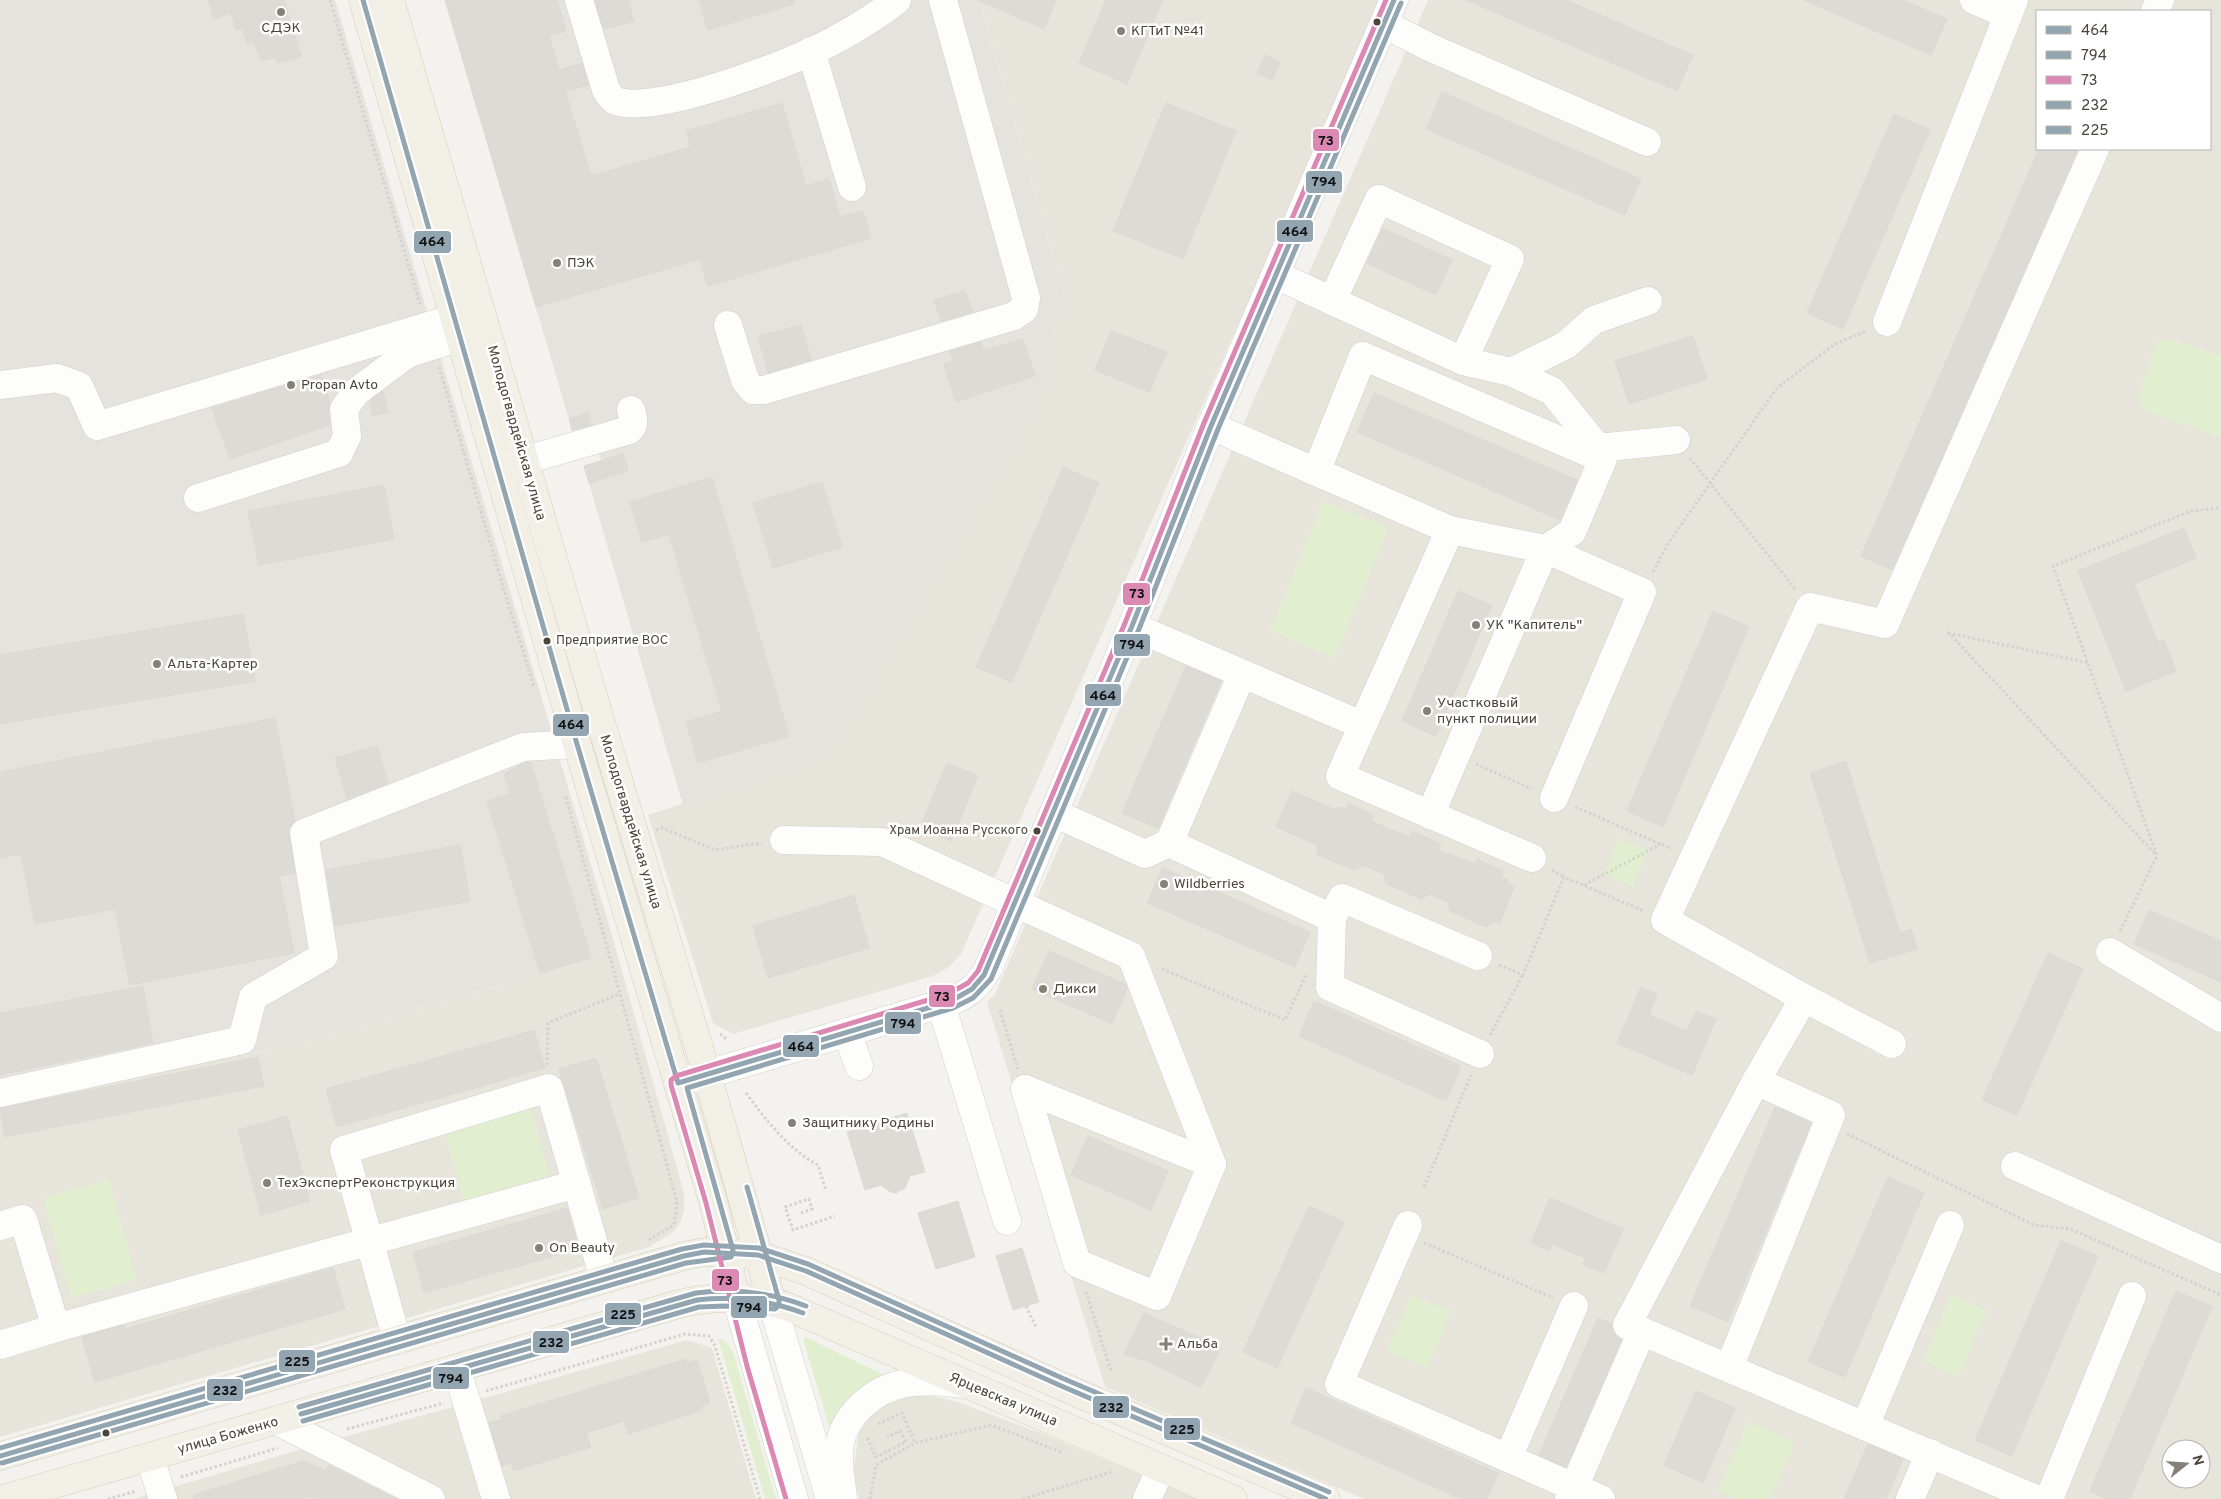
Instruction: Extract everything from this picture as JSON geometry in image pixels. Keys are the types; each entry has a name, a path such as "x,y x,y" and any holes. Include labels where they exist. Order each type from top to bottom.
{"main road":[{"name":"Молодогвардейская улица","path":"362,0 577,744 678,1083 726,1252 736,1297"},
{"name":"Молодогвардейская улица","path":"390,0 602,726 707,1074 772,1302"},
{"path":"0,1456 604,1278 684,1256 704,1252 726,1252 758,1255 828,1280 1059,1385 1326,1499"},
{"name":"улица Боженко","path":"3,1499 457,1370 688,1302 719,1297 736,1297 772,1302"},
{"name":"Ярцевская улица","path":"772,1302 830,1324 964,1384 1233,1499"}],"street":[{"path":"579,0 606,90 613,100 625,104 673,99 767,71 841,37 882,12 897,0"},
{"path":"728,325 745,380 752,390 764,390 1014,316 1024,309 1026,298 943,0"},
{"path":"1887,322 2011,8 1974,0"},
{"path":"678,1083 941,1004 966,995 979,985 988,969 1054,814 1212,426 1389,12 1429,47 1647,142"},
{"path":"811,51 852,187"},
{"path":"1892,1044 1804,998 1665,920 1810,607 1885,624 2094,150"},
{"path":"1332,301 1379,198 1484,246 1510,259 1463,362"},
{"path":"1276,275 1463,362 1511,372 1552,391 1598,448 1676,440"},
{"path":"1511,372 1566,346 1594,320 1648,301"},
{"path":"0,385 57,378 79,386 97,426 457,328"},
{"path":"198,498 339,453 347,436 344,409 356,392 430,336"},
{"path":"1316,472 1363,356 1603,459 1572,532 1545,549 1430,815"},
{"path":"498,468 629,430 634,421 631,410"},
{"path":"1212,426 1450,530 1545,549 1642,592 1554,798"},
{"path":"1450,530 1340,776 1532,858"},
{"path":"1132,626 1362,725"},
{"path":"1054,814 1145,854 1169,843 1242,674"},
{"path":"0,1093 242,1040 253,997 324,956 304,834 523,747 577,744"},
{"path":"784,840 882,842 1131,956 1212,1164 1157,1296 1078,1262 1024,1090"},
{"path":"1169,843 1332,918"},
{"path":"1478,956 1342,898 1332,918 1330,987 1480,1054"},
{"path":"2110,952 2221,1018"},
{"path":"1804,998 1756,1081 1628,1325 2036,1499"},
{"path":"941,1004 1007,1221"},
{"path":"848,1032 858,1066"},
{"path":"1729,1368 1831,1115 1756,1081"},
{"path":"397,1340 344,1150 549,1088 604,1278"},
{"path":"1024,1090 1212,1164"},
{"path":"2015,1166 2221,1259"},
{"path":"0,1346 56,1328 370,1243 577,1184"},
{"path":"0,1226 24,1219 56,1328"},
{"path":"1865,1426 1950,1224"},
{"path":"1405,1230 1338,1384 1508,1458 1572,1493 1601,1499"},
{"path":"2049,1499 2132,1296"},
{"name":"Молодогвардейская улица","path":"736,1297 794,1499"},
{"name":"Молодогвардейская улица","path":"772,1302 830,1499"},
{"path":"1508,1458 1574,1306"},
{"path":"1572,1493 1642,1331"},
{"path":"457,1370 496,1499"},
{"path":"843,1499 838,1453 841,1440 851,1417 864,1404 876,1394 905,1384 934,1381 964,1384"},
{"path":"277,1421 431,1499"},
{"path":"1910,1499 1930,1454"},
{"path":"150,1458 161,1492"},
{"path":"1147,1499 1161,1468"}],"path":[{"path":"330,0 500,580 535,690"},
{"path":"1642,592 1667,545 1777,388 1835,344 1887,322"},
{"path":"1676,440 1810,607"},
{"path":"2110,952 2157,856 2053,566 2191,511 2221,508"},
{"path":"2089,664 1948,632 2157,856"},
{"path":"565,794 677,1202 674,1225"},
{"path":"656,830 662,828 715,850 784,840"},
{"path":"1583,885 1661,844"},
{"path":"1424,1187 1480,1054 1523,975 1564,877 1665,920"},
{"path":"1131,956 1285,1020 1308,969"},
{"path":"1478,956 1523,975"},
{"path":"549,1088 546,1053 548,1023 619,994"},
{"path":"1000,1010 1024,1090"},
{"path":"746,1093 779,1134 800,1155 818,1165 826,1191"},
{"path":"1828,1125 2034,1225 2070,1229 2221,1294"},
{"path":"800,1213 812,1209 809,1199 785,1207 793,1230 834,1216"},
{"path":"1405,1230 1574,1306"},
{"path":"1078,1262 1111,1371"},
{"path":"1026,1306 1036,1327"},
{"path":"108,1499 161,1492 310,1439 466,1397 685,1334 709,1336 715,1346 760,1499"},
{"path":"871,1428 902,1413 915,1443"},
{"path":"870,1499 876,1465 915,1443 991,1425 1065,1454"},
{"path":"864,1431 876,1457 906,1442 900,1431 887,1437"},
{"path":"1023,1499 1112,1472 1102,1469"}],"shaded area":[{"path":"0,0 335,0 615,946 591,958 302,1042 0,1103"},
{"path":"445,0 979,0 1063,291 1036,408 826,758 683,805 584,466 601,460 593,431 574,436"},
{"path":"979,0 1381,0 961,954 949,967 933,976 733,1034 713,1023 648,815 826,758 1063,291"},
{"path":"1428,0 2221,0 2221,1499 1364,1499 1105,1387 987,1002 995,994"},
{"path":"699,300 726,389 597,428 591,408 573,413 544,321 603,303 615,340 665,325 662,311"},
{"path":"615,946 684,1193 684,1210 680,1223 672,1233 649,1247 0,1437 0,1103 302,1042 591,958"},
{"path":"687,1340 712,1348 756,1499 133,1499 329,1441"},
{"path":"912,1396 930,1396 955,1401 1048,1436 1197,1499 859,1499 853,1474 859,1432 870,1416 883,1406"}],"green space":[{"path":"2170,339 2221,356 2221,437 2146,411 2137,402 2154,348 2158,341"},
{"path":"1323,501 1388,528 1335,658 1270,631"},
{"path":"1619,838 1648,851 1633,887 1604,874"},
{"path":"531,1107 551,1183 465,1206 444,1130"},
{"path":"109,1180 137,1280 71,1298 43,1198"},
{"path":"1411,1295 1451,1312 1427,1368 1387,1351"},
{"path":"1951,1295 1987,1310 1959,1376 1923,1361"},
{"path":"805,1337 886,1376 856,1393 847,1401 829,1426 803,1339"},
{"path":"718,1338 726,1341 733,1352 776,1499 765,1499"},
{"path":"1748,1422 1795,1443 1770,1499 1736,1499 1718,1491"}],"building":[{"path":"208,0 284,0 301,56 278,63 276,57 261,61 254,41 247,44 242,28 236,30 231,13 214,19"},
{"path":"445,0 557,0 566,31 549,36 559,70 582,63 588,85 565,91 591,176 691,147 686,131 782,103 806,186 829,179 840,217 863,211 871,238 708,286 700,259 536,307"},
{"path":"595,0 628,0 634,21 604,29"},
{"path":"699,0 793,0 794,4 708,30"},
{"path":"978,0 1056,0 1044,29"},
{"name":"КГТиТ №41","path":"1106,0 1163,0 1127,84 1079,63"},
{"path":"1466,0 1566,0 1693,55 1677,91"},
{"path":"1803,0 1903,0 1947,19 1931,55"},
{"path":"1265,55 1280,62 1272,80 1257,73"},
{"path":"1442,92 1641,179 1625,215 1426,129"},
{"path":"1166,103 1236,131 1183,259 1113,231"},
{"path":"1894,114 1930,130 1843,329 1807,313"},
{"path":"2039,150 2078,150 1892,570 1861,556"},
{"path":"1383,228 1452,260 1436,295 1367,263"},
{"path":"965,291 972,312 941,321 934,300"},
{"path":"801,325 811,360 768,373 758,336"},
{"path":"1111,331 1167,352 1149,392 1095,370"},
{"path":"1693,336 1707,379 1629,404 1615,361"},
{"path":"1023,339 1035,376 956,402 944,364 953,361 950,351 981,342 983,351"},
{"path":"321,375 330,403 328,411 330,425 230,459 212,408"},
{"path":"383,391 388,412 373,416 370,401"},
{"path":"1374,393 1577,480 1560,520 1357,432"},
{"path":"588,413 591,425 572,430 569,419"},
{"path":"623,454 628,471 589,483 584,466"},
{"path":"1063,467 1099,483 1012,682 976,667"},
{"path":"712,477 789,736 698,763 686,722 722,711 669,534 642,542 630,502"},
{"path":"822,482 842,547 773,568 753,503"},
{"path":"384,485 394,539 259,565 248,511"},
{"path":"2184,528 2196,558 2134,584 2158,642 2164,640 2176,671 2126,691 2078,571"},
{"path":"1458,591 1492,605 1436,736 1402,721"},
{"path":"1713,611 1749,627 1663,827 1627,811"},
{"path":"243,614 255,681 0,724 0,655"},
{"path":"1186,666 1221,681 1158,828 1122,813"},
{"path":"275,718 295,821 289,828 289,835 295,873 279,876 294,953 130,985 115,909 35,924 21,854 0,858 0,772"},
{"path":"377,746 388,783 347,799 335,758"},
{"path":"1846,761 1900,933 1911,929 1917,949 1870,963 1810,773"},
{"path":"526,762 530,762 538,786 591,958 540,973 487,801 510,794 504,774"},
{"path":"947,763 978,776 951,841 920,828"},
{"path":"1292,791 1336,810 1338,807 1346,809 1348,803 1374,815 1371,821 1410,837 1412,831 1441,844 1438,850 1475,864 1477,859 1503,871 1501,877 1508,880 1507,884 1514,887 1500,923 1495,922 1486,927 1450,911 1448,902 1430,894 1421,899 1386,884 1384,874 1363,865 1355,870 1318,855 1317,845 1276,827"},
{"path":"460,845 470,901 335,926 326,870"},
{"path":"1163,868 1310,932 1295,967 1147,903"},
{"path":"854,895 869,948 768,978 753,926"},
{"path":"2149,910 2221,941 2221,982 2134,944"},
{"path":"1049,951 1125,984 1127,989 1112,1024 1032,989"},
{"path":"2048,953 2083,969 2017,1115 1982,1100"},
{"path":"143,986 153,1043 0,1075 0,1013"},
{"path":"1641,987 1657,994 1649,1015 1687,1031 1696,1011 1716,1019 1692,1075 1617,1043"},
{"path":"1314,1001 1461,1066 1446,1101 1299,1036"},
{"path":"534,1030 545,1068 337,1127 326,1089"},
{"path":"258,1057 264,1086 5,1137 0,1108"},
{"path":"596,1058 639,1198 603,1209 559,1069"},
{"path":"1775,1107 1811,1123 1728,1322 1690,1306"},
{"path":"907,1113 925,1172 910,1176 905,1188 896,1193 881,1185 865,1190 847,1132"},
{"path":"287,1116 310,1201 261,1215 238,1130"},
{"path":"1088,1136 1168,1171 1151,1210 1071,1175"},
{"path":"1888,1177 1924,1193 1845,1377 1808,1362"},
{"path":"1550,1198 1623,1229 1604,1273 1583,1265 1585,1258 1552,1244 1550,1251 1531,1243"},
{"path":"958,1201 975,1257 936,1269 918,1213"},
{"path":"1309,1206 1344,1222 1277,1368 1243,1352"},
{"path":"567,1208 579,1249 424,1293 413,1252"},
{"path":"2061,1241 2098,1256 2012,1456 1975,1440"},
{"path":"1022,1248 1039,1302 1013,1310 996,1256"},
{"path":"333,1268 345,1309 95,1382 82,1337 124,1325 125,1329"},
{"path":"2176,1291 2212,1307 2130,1499 2108,1499 2090,1491"},
{"path":"1144,1313 1221,1347 1201,1387 1147,1361 1124,1354"},
{"path":"1598,1318 1612,1324 1614,1334 1621,1340 1566,1467 1539,1455"},
{"path":"686,1359 687,1363 697,1360 710,1403 701,1406 702,1410 628,1434 624,1421 586,1433 591,1447 514,1471 511,1463 502,1466 489,1423 503,1419 500,1416"},
{"path":"1306,1388 1498,1473 1487,1499 1461,1499 1291,1423"},
{"path":"1696,1391 1735,1408 1703,1483 1664,1465"},
{"path":"1868,1444 1903,1459 1886,1499 1844,1499"},
{"path":"303,1461 326,1471 329,1465 396,1499 316,1499 312,1497 306,1499 194,1499 193,1495"}],"transit line":[{"name":"464","path":"363,0 577,744 678,1083 951,1001 972,989 984,975 1132,626 1211,426 1394,0"},
{"name":"73","path":"786,1499 747,1366 706,1203 671,1080 676,1076 948,994 968,983 978,971 1125,623 1204,423 1386,0"},
{"name":"794","path":"2,1463 686,1263 731,1257 733,1250 687,1088 953,1008 973,998 991,979 1139,629 1218,429 1401,3"},
{"name":"794","path":"303,1421 699,1307 725,1306 775,1309 779,1305 779,1300 747,1187"},
{"name":"225","path":"0,1448 682,1249 704,1245 759,1248 808,1264 1062,1378 1329,1492"},
{"name":"232","path":"0,1456 684,1256 704,1252 758,1255 806,1271 1059,1385 1326,1499"},
{"name":"225","path":"299,1407 696,1293 751,1292 779,1297 806,1306"},
{"name":"232","path":"301,1414 697,1300 751,1300 803,1313"}],"place":[{"name":"СДЭК","path":"281,12"},
{"name":"КГТиТ №41","path":"1121,31"},
{"name":"ПЭК","path":"557,263"},
{"name":"Propan Avto","path":"291,385"},
{"name":"УК \"Капитель\"","path":"1476,625"},
{"name":"Предприятие ВОС","path":"547,641"},
{"name":"Альта-Картер","path":"157,664"},
{"name":"Участковый пункт полиции","path":"1427,711"},
{"name":"Храм Иоанна Русского","path":"1037,831"},
{"name":"Wildberries","path":"1164,884"},
{"name":"Дикси","path":"1043,989"},
{"name":"Защитнику Родины","path":"792,1123"},
{"name":"ТехЭкспертРеконструкция","path":"267,1183"},
{"name":"On Beauty","path":"539,1248"},
{"name":"Альба","path":"1166,1344"}]}
